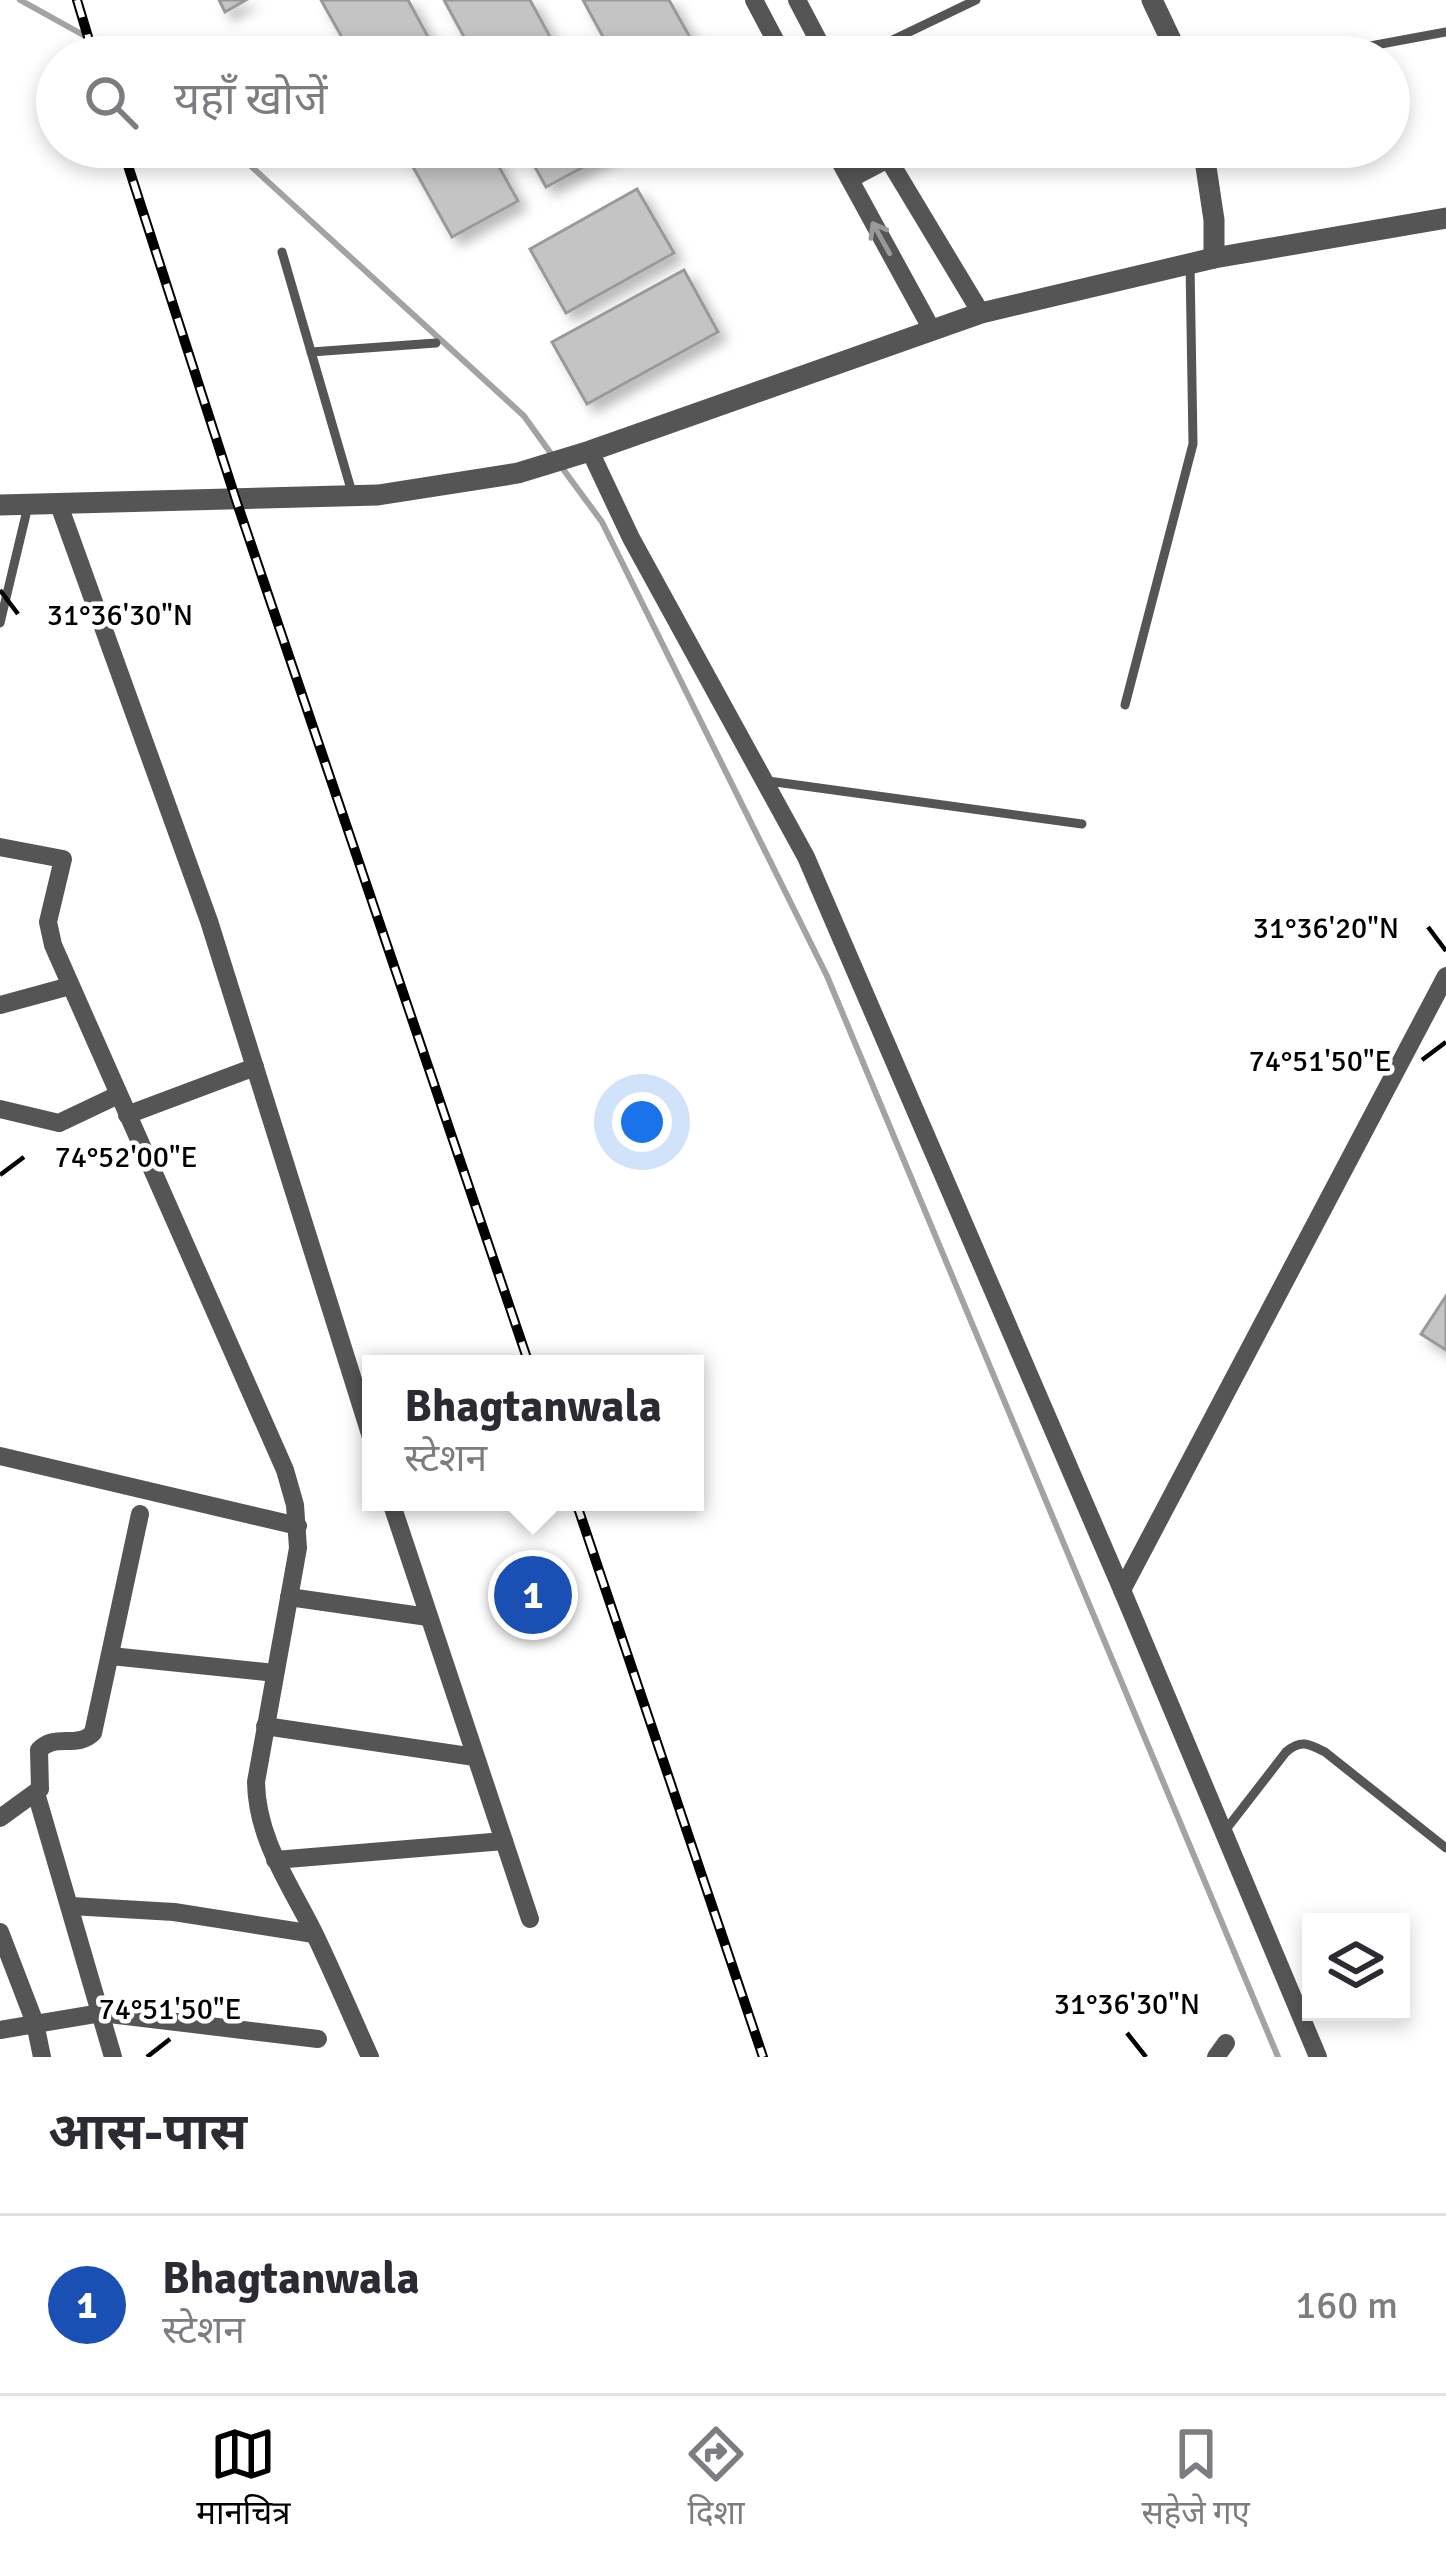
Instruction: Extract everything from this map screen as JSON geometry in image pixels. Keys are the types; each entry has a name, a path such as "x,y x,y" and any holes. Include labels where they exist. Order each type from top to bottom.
{"street":[{"path":"754,0 773,36"},
{"path":"796,0 816,36"},
{"path":"1152,0 1169,36"},
{"path":"844,168 931,328"},
{"path":"850,179 865,168"},
{"path":"894,168 981,313"},
{"path":"1206,168 1214,258"},
{"path":"0,505 352,496 518,473 981,313 1214,258 1446,218"},
{"path":"584,453 768,782 835,919 1318,2057"},
{"path":"59,505 178,831 362,1408"},
{"path":"0,847 63,859 48,922 53,945 285,1470 298,1526 256,1782 256,1811 370,2057"},
{"path":"1122,1590 1446,976"},
{"path":"0,1005 70,986"},
{"path":"1427,1010 1446,1023"},
{"path":"127,1115 255,1067"},
{"path":"0,1109 59,1123 118,1095"},
{"path":"0,1456 298,1526"},
{"path":"395,1511 530,1919"},
{"path":"0,1818 42,1785 39,1757 43,1745 51,1740 82,1741 93,1733 140,1514"},
{"path":"289,1597 428,1617"},
{"path":"111,1656 275,1673"},
{"path":"265,1726 475,1757"},
{"path":"36,1793 113,2057"},
{"path":"275,1860 503,1841"},
{"path":"71,1906 174,1912 314,1934"},
{"path":"0,1932 43,2057"},
{"path":"0,2030 101,2014 318,2039"}],"lane":[{"path":"901,36 976,0"},
{"path":"1410,39 1446,32"},
{"path":"282,252 352,496"},
{"path":"1125,705 1193,444 1190,264"},
{"path":"311,352 436,343"},
{"path":"0,623 29,503"},
{"path":"768,782 1082,824"},
{"path":"1223,1832 1286,1752 1307,1743 1325,1752 1446,1849"}],"building":[{"path":"219,0 246,0 225,12"},
{"path":"321,0 408,0 428,36 341,36"},
{"path":"444,0 530,0 550,36 464,36"},
{"path":"583,0 669,0 689,36 603,36"},
{"path":"414,168 500,168 518,201 452,237"},
{"path":"536,168 581,168 546,187"},
{"path":"637,189 674,253 566,313 530,249"},
{"path":"684,270 718,332 587,404 552,342"},
{"path":"1446,1296 1446,1350 1421,1334"}],"waterway":[{"path":"20,0 85,36"},
{"path":"253,168 524,416 552,455"},
{"path":"560,465 602,522 827,976 1278,2057"}],"railway":[{"path":"77,0 88,36"},
{"path":"129,168 236,500 526,1355"},
{"path":"579,1511 763,2057"}],"place":[{"name":"Bhagtanwala","path":"533,1595"}]}
